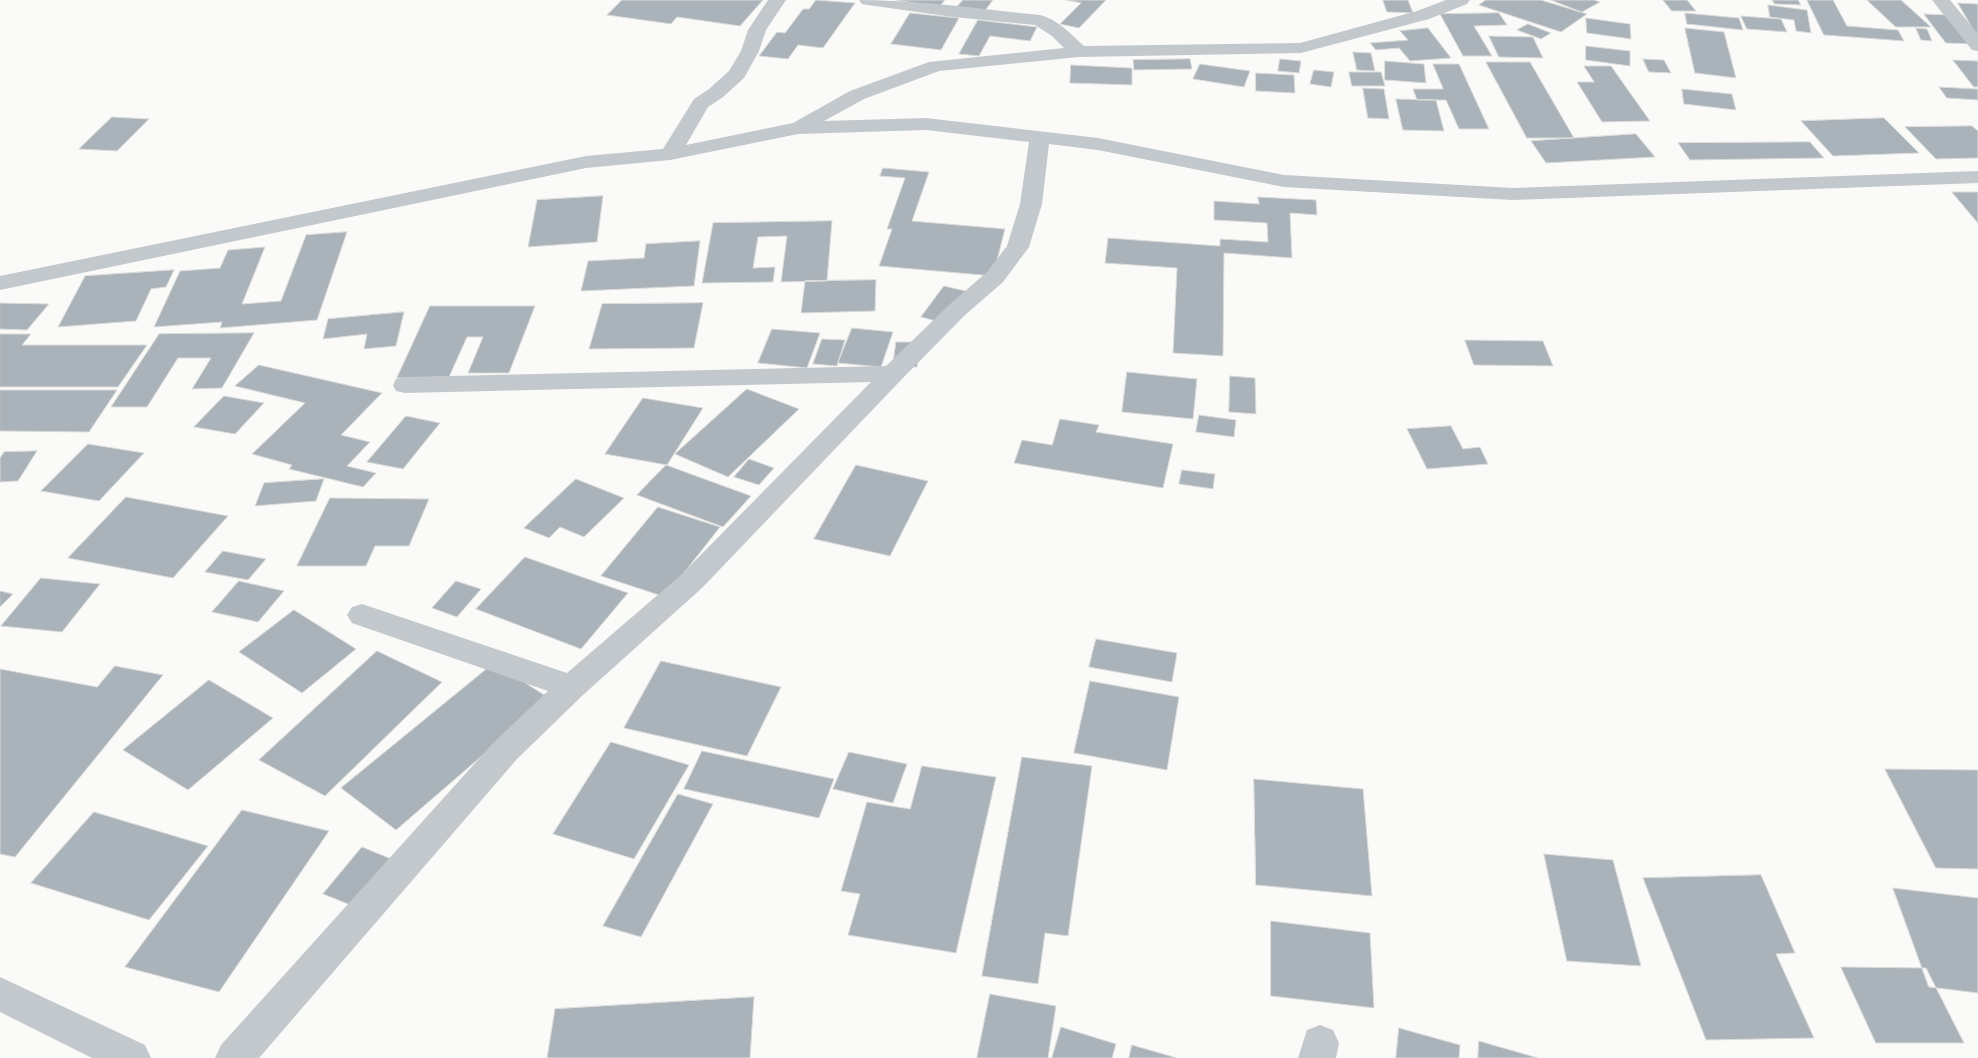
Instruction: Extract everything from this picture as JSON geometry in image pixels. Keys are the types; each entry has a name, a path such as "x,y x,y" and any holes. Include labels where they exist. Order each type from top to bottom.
{"street":[{"path":"670,154 701,102 716,93 737,74 750,51 757,30 777,0"},
{"path":"868,0 953,12 1040,20 1058,32 1079,52"},
{"path":"798,128 857,95 936,66 1079,52 1301,48 1348,34 1422,16 1461,0"},
{"path":"1941,0 1978,46"},
{"path":"0,283 586,162 670,154 798,128 926,124 1098,144 1284,181 1513,194 1978,177"},
{"path":"234,1058 506,750 572,688 692,581 893,374 958,310 995,277 1018,247 1031,204 1040,137"},
{"path":"405,385 893,374"},
{"path":"362,615 572,688"},
{"path":"0,994 132,1058"}],"building":[{"path":"622,0 763,0 740,26 677,17 671,24 607,15"},
{"path":"816,0 855,3 823,48 798,45 788,59 759,56 777,32 785,33 803,9 809,9"},
{"path":"896,0 945,0 939,7"},
{"path":"963,0 993,0 983,13 956,8"},
{"path":"1066,0 1106,0 1079,28 1060,24 1081,3"},
{"path":"1383,0 1408,0 1413,13 1387,12"},
{"path":"1486,0 1541,0 1587,14 1561,32 1479,5"},
{"path":"1551,0 1594,0 1600,2 1582,12"},
{"path":"1663,0 1687,0 1696,11 1672,11"},
{"path":"1772,0 1798,0 1801,5 1775,4"},
{"path":"1807,0 1833,0 1847,26 1898,30 1904,41 1824,35"},
{"path":"1867,0 1901,0 1931,27 1896,27"},
{"path":"1958,3 1978,4 1978,38"},
{"path":"1768,5 1807,10 1811,33 1796,31 1794,20 1770,17"},
{"path":"910,13 959,18 941,50 891,44"},
{"path":"1499,13 1507,25 1474,26 1492,56 1463,56 1440,14"},
{"path":"1685,13 1739,18 1743,30 1687,24"},
{"path":"1924,14 1949,15 1972,44 1946,43"},
{"path":"1741,16 1781,19 1787,32 1747,29"},
{"path":"1586,18 1630,24 1631,39 1587,33"},
{"path":"978,20 1037,27 1030,41 990,36 979,56 959,54"},
{"path":"1528,24 1551,33 1541,39 1517,30"},
{"path":"1428,28 1451,58 1410,61 1399,48 1376,50 1370,43 1408,40 1400,31"},
{"path":"1685,28 1724,32 1736,78 1695,73"},
{"path":"1916,28 1927,29 1932,41 1921,40"},
{"path":"1489,36 1533,37 1543,58 1499,57"},
{"path":"1586,46 1630,51 1630,66 1586,60"},
{"path":"1353,52 1371,53 1375,71 1357,70"},
{"path":"1190,59 1192,69 1134,70 1133,60"},
{"path":"1280,59 1301,61 1299,73 1278,71"},
{"path":"1643,59 1664,60 1671,73 1649,72"},
{"path":"1953,60 1978,61 1978,87 1974,87"},
{"path":"1385,61 1424,64 1426,83 1385,80"},
{"path":"1486,62 1530,62 1574,138 1527,138"},
{"path":"1200,64 1250,71 1244,87 1193,79"},
{"path":"1433,64 1459,64 1489,129 1459,129 1446,100 1417,100 1413,89 1443,89"},
{"path":"1071,65 1132,68 1132,85 1070,83"},
{"path":"1584,66 1611,66 1650,121 1602,122 1577,82 1594,82"},
{"path":"1314,70 1334,72 1331,87 1310,84"},
{"path":"1349,72 1381,72 1385,86 1352,86"},
{"path":"1256,73 1294,75 1295,93 1256,91"},
{"path":"1939,87 1978,89 1978,100 1947,98"},
{"path":"1363,88 1384,89 1389,119 1368,118"},
{"path":"1682,89 1732,94 1736,110 1684,104"},
{"path":"1396,99 1436,100 1444,131 1403,130"},
{"path":"112,117 149,119 117,151 79,149"},
{"path":"1884,118 1919,153 1833,156 1801,121"},
{"path":"1972,126 1978,131 1978,158 1936,159 1905,127"},
{"path":"1636,134 1655,157 1546,163 1531,141"},
{"path":"1810,142 1824,158 1690,160 1678,143"},
{"path":"883,168 929,172 912,221 1005,229 993,276 879,266 892,229 887,229 905,178 880,176"},
{"path":"1952,192 1978,192 1978,223"},
{"path":"603,196 597,242 528,247 537,200"},
{"path":"1258,197 1316,200 1317,215 1290,213 1292,258 1224,253 1223,356 1173,353 1177,268 1105,263 1108,238 1220,246 1220,239 1268,242 1267,223 1214,220 1214,201 1259,204"},
{"path":"832,221 827,281 781,282 787,236 758,237 753,268 775,267 773,282 702,283 713,223"},
{"path":"347,232 317,320 220,328 222,322 154,327 180,271 220,268 228,250 265,247 242,304 281,301 306,235"},
{"path":"700,241 694,286 581,291 588,261 644,258 646,244"},
{"path":"174,270 166,287 151,289 136,321 58,327 85,276"},
{"path":"876,280 875,311 801,313 805,281"},
{"path":"944,286 970,292 947,324 921,317"},
{"path":"0,303 49,304 27,330 0,329"},
{"path":"703,303 694,348 589,349 602,304"},
{"path":"430,306 535,306 509,373 468,373 483,337 467,337 449,377 397,378"},
{"path":"404,312 396,346 364,349 367,334 323,339 328,319"},
{"path":"852,328 893,332 881,367 838,363"},
{"path":"772,329 820,333 807,368 758,363"},
{"path":"254,333 222,388 192,389 211,358 178,358 147,407 111,407 159,334"},
{"path":"0,334 31,334 22,345 147,345 118,387 0,387"},
{"path":"822,339 845,340 837,366 813,364"},
{"path":"1465,340 1543,341 1553,366 1474,365"},
{"path":"896,342 920,342 917,367 893,367"},
{"path":"259,365 382,393 341,435 370,442 347,466 376,473 363,487 289,469 292,465 252,454 305,403 235,386"},
{"path":"1127,372 1197,379 1193,419 1122,412"},
{"path":"1230,376 1255,378 1256,414 1229,412"},
{"path":"747,389 799,409 728,477 675,454"},
{"path":"0,390 117,390 89,432 0,431"},
{"path":"224,396 264,403 235,434 194,427"},
{"path":"643,398 703,408 667,465 605,454"},
{"path":"1199,415 1236,420 1234,437 1196,432"},
{"path":"406,416 440,423 403,469 367,462"},
{"path":"1060,419 1099,425 1096,432 1173,444 1163,488 1014,463 1022,440 1052,445"},
{"path":"1451,426 1463,449 1480,447 1488,464 1427,469 1407,429"},
{"path":"88,444 144,453 99,501 41,491"},
{"path":"37,451 18,481 0,482 0,458 4,452"},
{"path":"749,459 774,468 759,485 734,477"},
{"path":"666,465 751,496 723,527 637,495"},
{"path":"856,465 928,481 890,556 814,539"},
{"path":"1182,470 1215,474 1213,489 1179,484"},
{"path":"324,479 316,501 255,506 264,483"},
{"path":"576,479 624,498 584,537 560,527 549,538 524,528"},
{"path":"126,497 228,516 173,578 68,558"},
{"path":"330,498 429,499 409,546 375,546 366,566 297,566"},
{"path":"658,507 720,527 665,597 601,576"},
{"path":"223,551 266,559 248,580 205,572"},
{"path":"525,557 628,593 581,649 476,609"},
{"path":"41,578 100,584 62,632 1,626"},
{"path":"239,581 284,591 258,622 212,612"},
{"path":"456,581 481,589 457,617 432,608"},
{"path":"0,591 13,594 0,607"},
{"path":"294,610 356,649 302,693 239,652"},
{"path":"1096,639 1177,653 1172,682 1089,667"},
{"path":"377,651 442,682 325,796 259,760"},
{"path":"661,661 781,687 747,756 624,728"},
{"path":"494,663 549,698 396,830 341,788"},
{"path":"115,666 163,675 15,857 0,854 0,669 97,687"},
{"path":"209,680 273,718 188,790 123,750"},
{"path":"1090,681 1179,697 1167,770 1074,753"},
{"path":"611,742 689,765 634,859 553,834"},
{"path":"702,751 834,779 819,818 684,789"},
{"path":"849,752 907,764 893,803 833,789"},
{"path":"1022,757 1092,766 1068,936 1045,933 1038,984 982,976"},
{"path":"922,766 996,777 956,953 848,935 860,894 841,891 867,802 910,809"},
{"path":"1885,769 1978,770 1978,869 1936,868"},
{"path":"1254,779 1363,789 1372,896 1256,885"},
{"path":"678,794 713,804 641,937 603,926"},
{"path":"242,810 329,831 219,992 125,967"},
{"path":"94,812 208,846 149,920 31,883"},
{"path":"362,847 406,865 368,912 323,894"},
{"path":"1544,854 1613,860 1641,966 1567,961"},
{"path":"1761,875 1795,953 1776,954 1814,1038 1706,1040 1643,878"},
{"path":"1893,888 1978,898 1978,993 1929,987"},
{"path":"1271,921 1370,933 1374,1008 1271,996"},
{"path":"1841,967 1926,968 1964,1043 1876,1043"},
{"path":"990,994 1056,1006 1048,1058 977,1058"},
{"path":"754,997 750,1058 547,1058 555,1009"},
{"path":"1061,1027 1116,1044 1112,1058 1052,1058"},
{"path":"1399,1028 1460,1045 1459,1058 1396,1058"},
{"path":"1479,1041 1538,1058 1478,1058"},
{"path":"1132,1045 1177,1058 1129,1058"}]}
